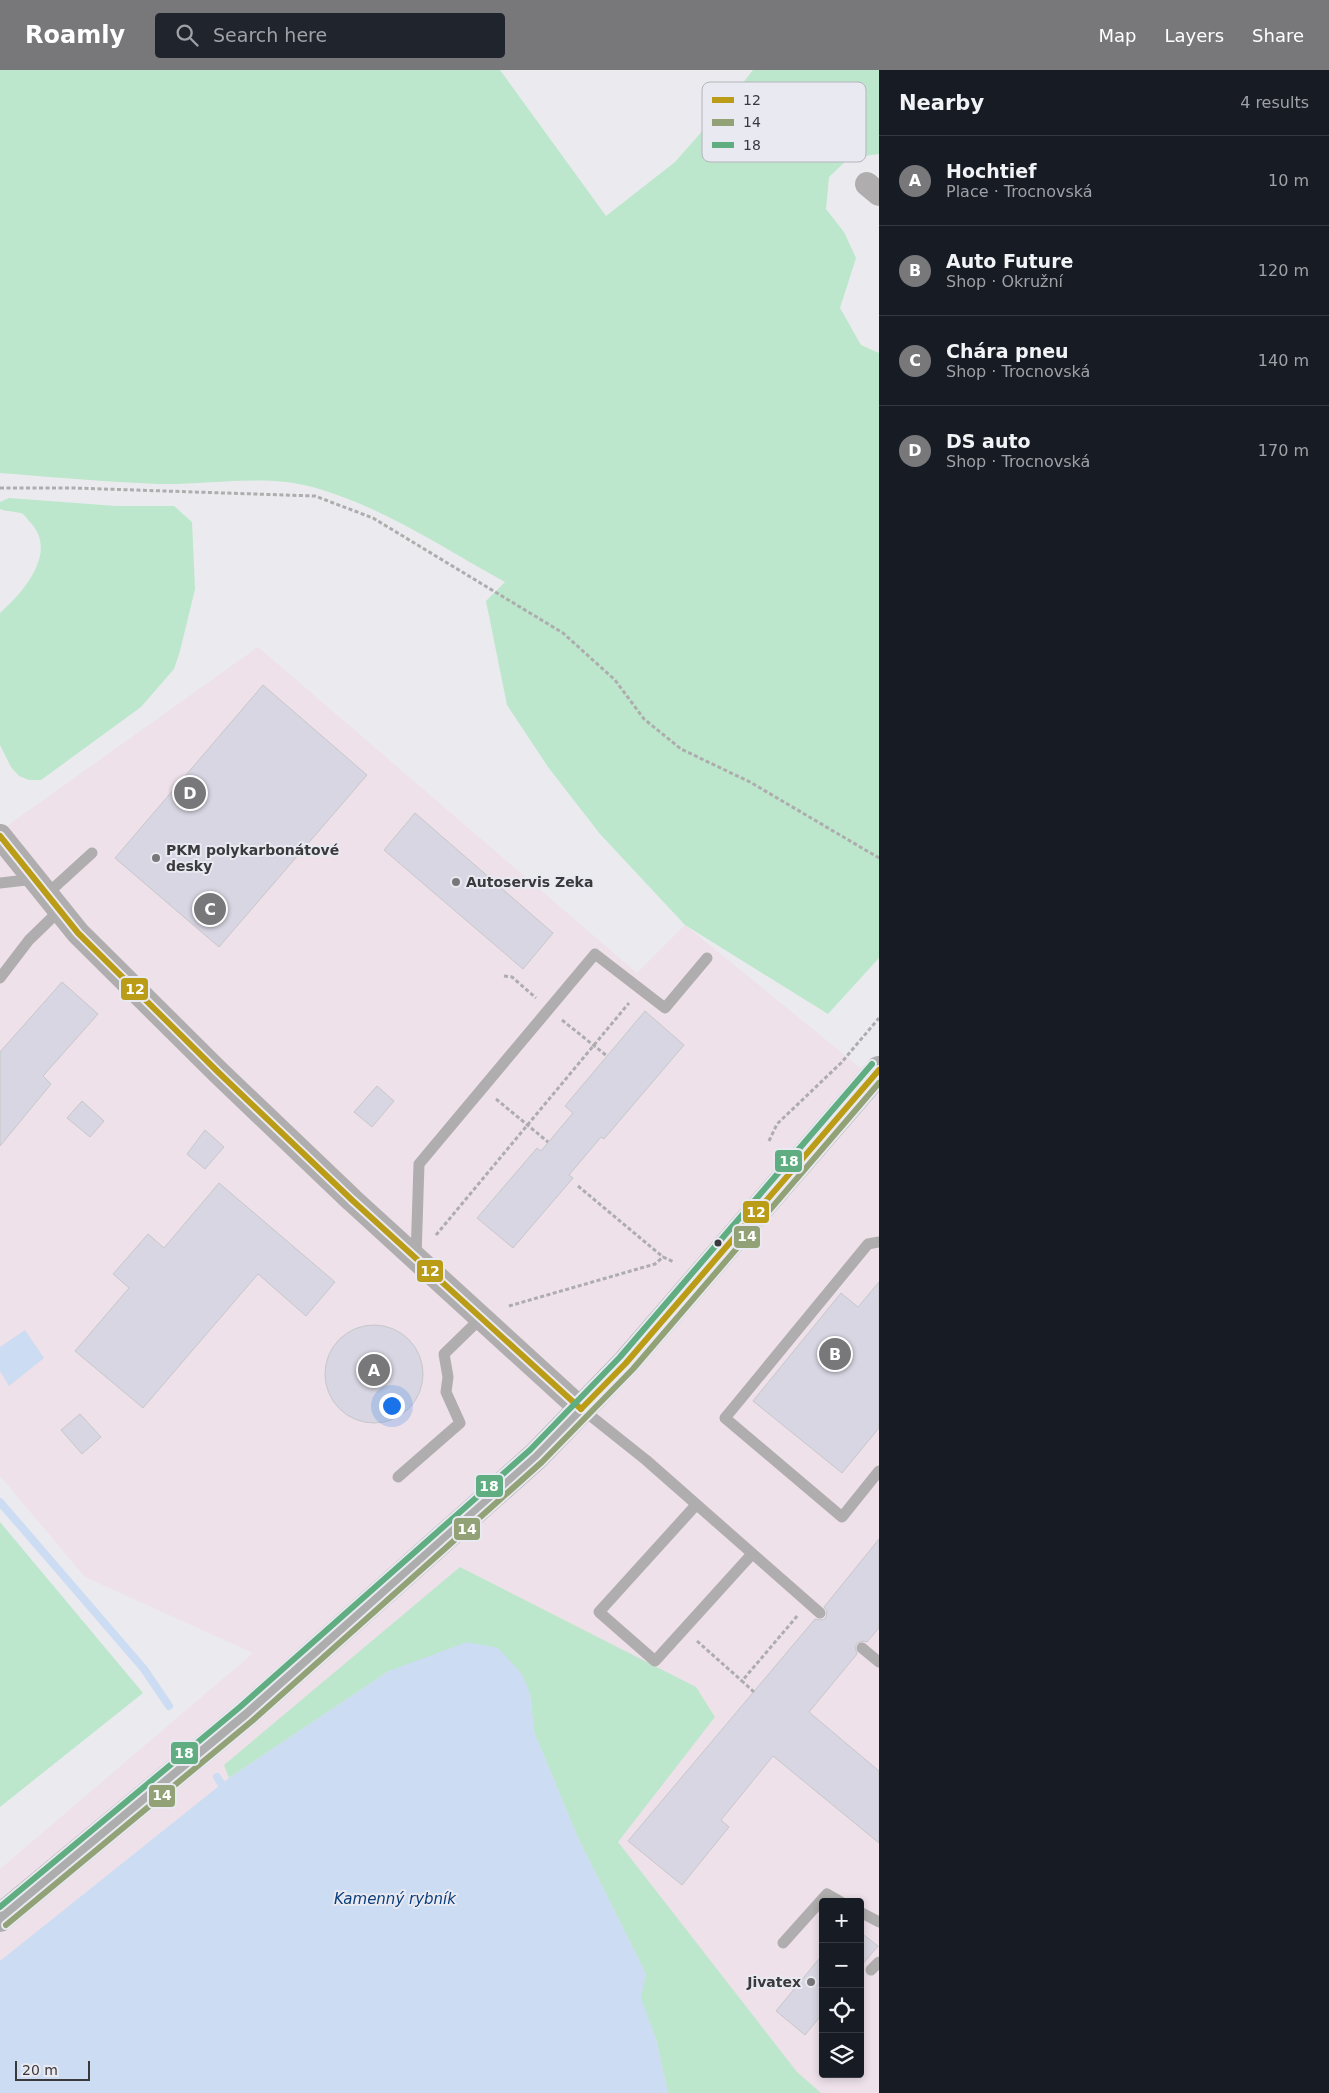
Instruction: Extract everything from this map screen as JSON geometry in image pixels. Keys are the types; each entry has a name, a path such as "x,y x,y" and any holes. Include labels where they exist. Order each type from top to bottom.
{"main road":[{"path":"0,1918 246,1714 536,1456 626,1363 879,1070"}],"street":[{"path":"0,836 78,933 230,1084 581,1409"}],"lane":[{"path":"0,978 29,940 48,895 92,853"},
{"path":"0,883 48,895"},
{"path":"416,1258 419,1164 595,954 665,1008 707,958"},
{"path":"879,1242 868,1244 725,1418 842,1517 879,1471"},
{"path":"398,1477 460,1423 446,1392 448,1377 444,1354 481,1318"},
{"path":"581,1409 646,1460 820,1613"},
{"path":"696,1505 599,1612 655,1661 752,1554"},
{"path":"862,1648 879,1662"},
{"path":"823,1898 827,1894 834,1898"},
{"path":"783,1943 819,1903"},
{"path":"864,1914 879,1922"}],"path":[{"path":"0,488 74,488 315,496 373,518 563,633 615,680 644,718 681,749 750,782 879,858"},
{"path":"416,1258 640,989"},
{"path":"769,1141 777,1124 841,1063 879,1018"},
{"path":"482,1088 548,1142"},
{"path":"578,1186 663,1257 674,1262"},
{"path":"509,1306 655,1264 663,1257"},
{"path":"742,1681 808,1604"},
{"path":"684,1629 754,1692"}],"shaded area":[{"path":"258,647 637,973 685,925 879,1083 879,2093 0,2093 0,1869 253,1653 85,1577 0,1476 0,831"}],"green space":[{"path":"0,70 500,70 606,216 675,162 702,131 702,162 845,162 829,177 826,209 844,232 856,258 840,308 861,345 879,353 879,958 828,1014 685,925 600,834 548,767 507,705 486,601 505,582 436,543 366,506 316,488 297,484 258,480 158,484 0,473"},
{"path":"753,70 879,70 879,154 866,156 866,82 744,82"},
{"path":"9,498 116,506 174,506 192,522 195,589 174,669 141,707 41,780 29,780 19,776 11,767 0,745 0,613 27,584 39,559 41,547 38,535 23,514 0,509 0,502"},
{"path":"0,1522 143,1693 0,1807"},
{"path":"460,1567 696,1687 715,1717 618,1842 797,2072 821,2093 668,2093 656,2039 640,1998 646,1974 578,1838 534,1732 530,1693 389,1671 229,1778 224,1765"}],"water":[{"path":"25,1330 44,1358 9,1386 0,1371 0,1347"},
{"name":"Kamenný rybník","path":"467,1642 498,1648 522,1674 530,1693 534,1732 578,1838 646,1974 641,1998 656,2039 668,2093 0,2093 0,1961 229,1778 389,1671"}],"building":[{"path":"263,685 367,775 219,947 115,858"},
{"path":"415,813 553,933 523,969 384,850"},
{"path":"62,982 98,1014 43,1076 51,1084 0,1146 0,1052"},
{"path":"645,1011 684,1045 604,1139 601,1137 569,1175 573,1178 513,1248 477,1218 537,1148 541,1151 573,1113 565,1106"},
{"path":"377,1086 394,1101 372,1127 354,1112"},
{"path":"82,1101 104,1121 90,1137 67,1118"},
{"path":"205,1130 224,1147 205,1169 187,1154"},
{"path":"219,1183 335,1282 306,1316 258,1274 143,1408 75,1351 129,1288 113,1274 148,1234 164,1248"},
{"path":"879,1282 879,1428 842,1473 753,1401 841,1293 858,1307"},
{"path":"374,1325 393,1328 409,1339 420,1355 423,1374 420,1393 409,1409 393,1420 374,1423 355,1420 339,1409 328,1393 325,1374 328,1355 339,1339 355,1328"},
{"path":"80,1414 101,1437 82,1454 61,1430"},
{"path":"879,1539 879,1628 867,1642 857,1643 855,1647 857,1654 809,1712 879,1771 879,1843 773,1756 721,1820 729,1827 682,1885 628,1841 815,1619 822,1620 826,1618 827,1611 824,1607"},
{"path":"864,1935 878,1946 864,1962"},
{"name":"Jivatex","path":"819,1959 819,2018 805,2035 776,2011"}],"waterway":[{"path":"0,1502 144,1669 169,1706"},
{"path":"217,1777 226,1792"}],"transit line":[{"name":"12","path":"0,836 78,933 218,1072 352,1200 581,1409"},
{"name":"18","path":"0,1907 240,1707 530,1450 620,1357 872,1064"},
{"name":"12","path":"581,1409 626,1363 879,1070"},
{"name":"14","path":"6,1925 252,1721 542,1462 633,1369 879,1083"}],"place":[{"name":"DS auto","path":"190,793"},
{"name":"PKM polykarbonátové desky","path":"156,858"},
{"name":"Autoservis Zeka","path":"456,882"},
{"name":"Chára pneu","path":"210,909"},
{"name":"Auto Future","path":"835,1354"},
{"name":"Hochtief","path":"374,1370"},
{"name":"Jivatex","path":"811,1982"}]}
